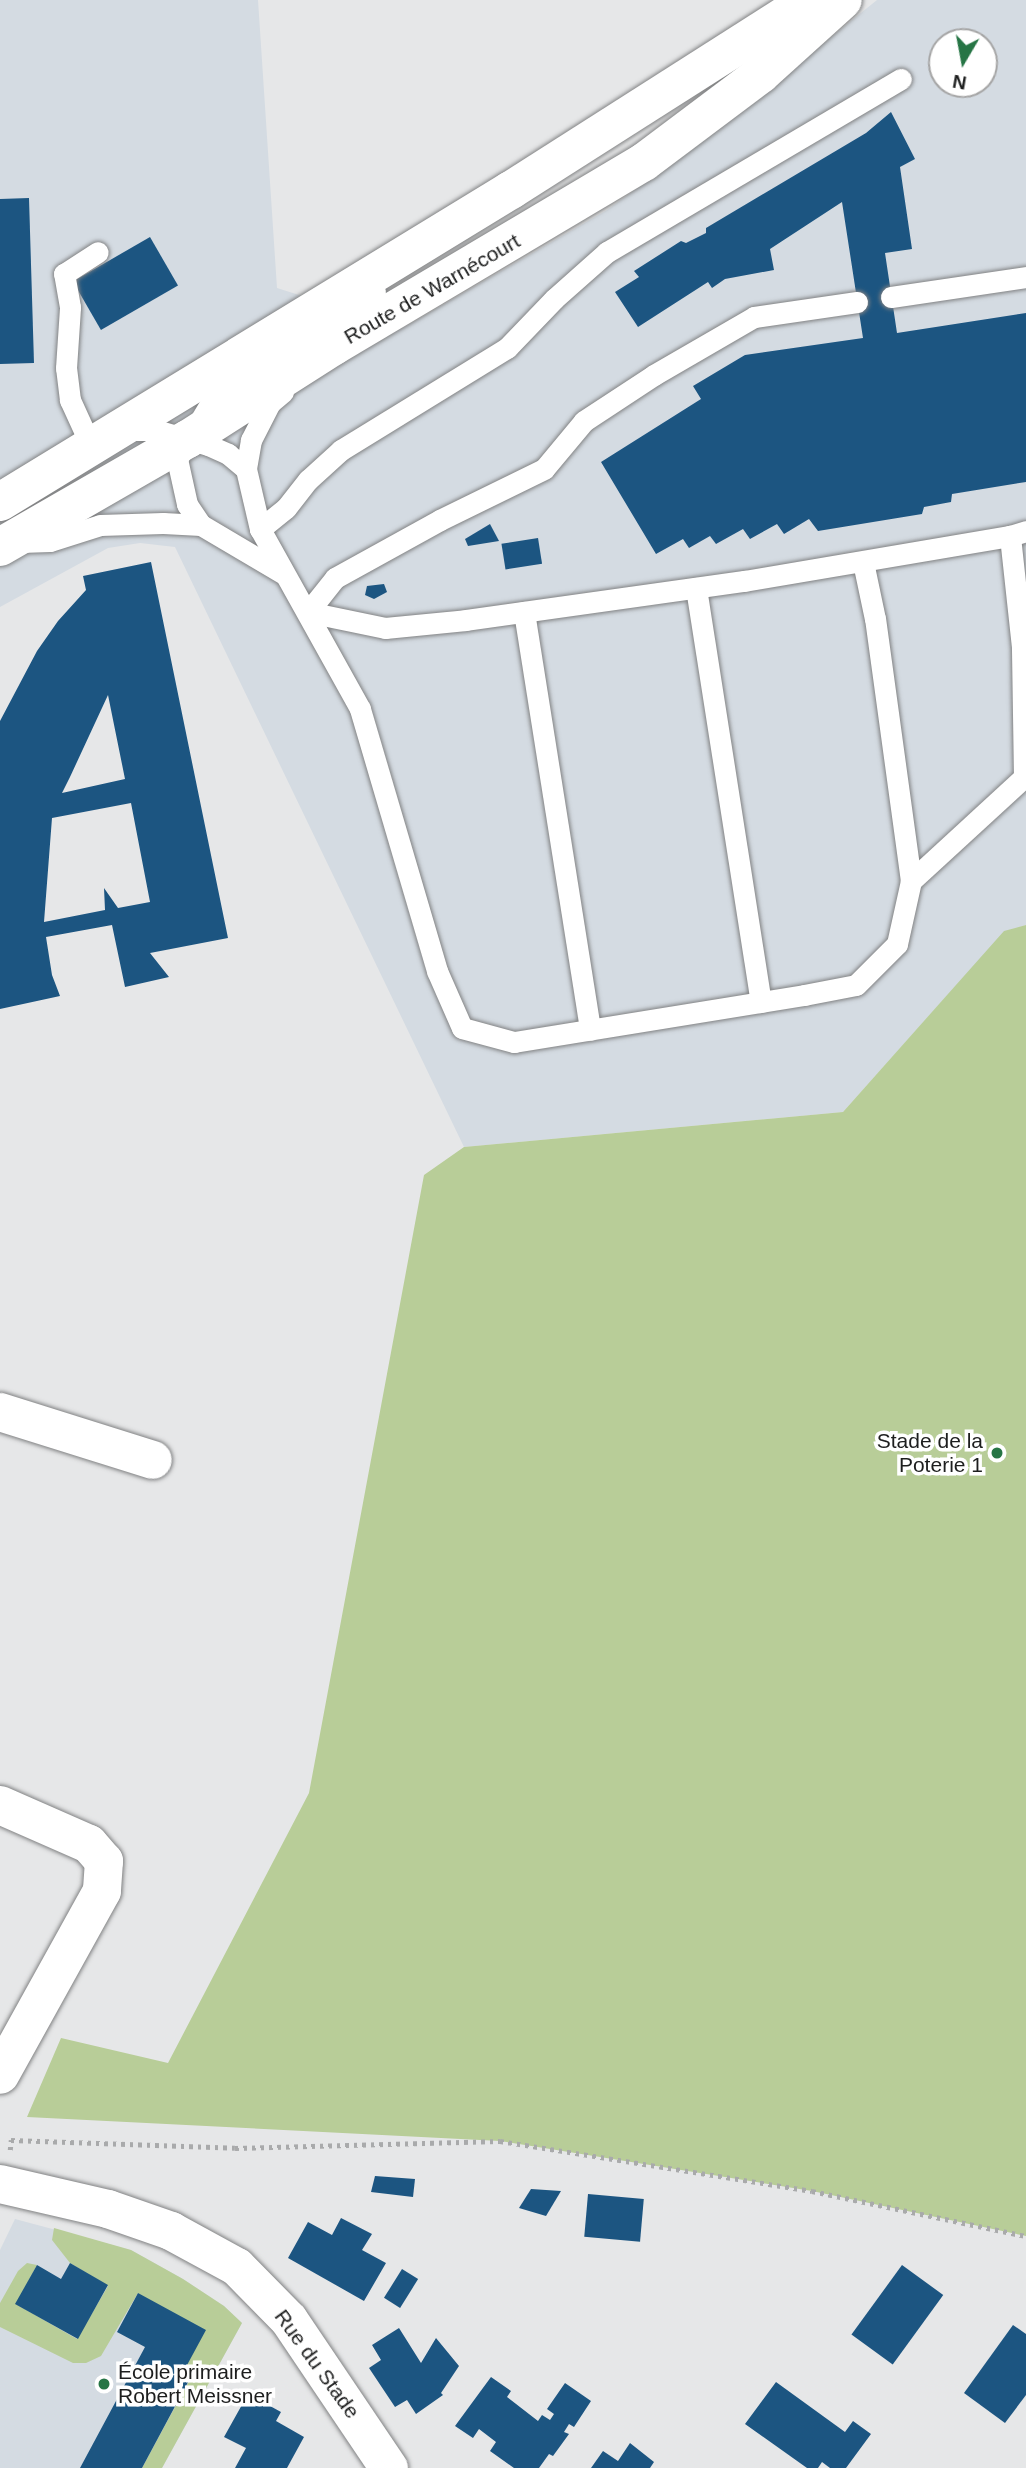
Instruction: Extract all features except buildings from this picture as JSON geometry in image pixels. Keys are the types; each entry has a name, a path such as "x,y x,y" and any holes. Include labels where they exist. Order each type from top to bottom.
{"main road":[{"name":"Route de Warnécourt","path":"0,502 511,190 809,0"},
{"name":"Route de Warnécourt","path":"2,542 188,439 334,346 644,162 761,74 843,0"},
{"path":"0,1412 153,1460"},
{"path":"0,1805 89,1844 104,1861 102,1891 0,2075"},
{"name":"Rue du Stade","path":"3,2185 107,2209 158,2227 237,2267 289,2320 389,2468"}],"lane":[{"path":"260,529 286,508 309,480 341,450 507,348 554,299 607,251 901,79"},
{"path":"285,575 201,525 187,504 177,458 188,439 219,389 339,320 511,190"},
{"path":"98,252 64,274 70,307 66,368 70,400 104,438 156,430 228,454 246,470"},
{"path":"891,297 1026,277"},
{"path":"308,612 335,578 440,520 544,469 584,421 654,375 743,323 754,317 857,302"},
{"path":"334,346 270,403 251,440 246,470 260,529 360,709 437,971 462,1028 514,1042 856,985 897,944 911,881 875,619 863,562"},
{"path":"2,542 50,541 100,525 201,525"},
{"path":"308,612 386,628 696,588 1018,534 1024,777 911,881"},
{"path":"696,588 761,1002"},
{"path":"524,612 590,1030"}],"path":[{"path":"3,2185 11,2140 235,2148 500,2141 812,2191 1026,2236"}],"shaded area":[{"path":"0,0 258,0 277,288 403,328 607,210 704,140 877,0 1026,0 1026,925 1004,932 843,1112 464,1147 175,547 140,543 108,548 0,607"},
{"name":"École primaire Robert Meissner","path":"15,2219 131,2250 183,2279 224,2306 242,2323 162,2468 0,2468 0,2250"}],"green space":[{"path":"1026,925 1026,2236 812,2191 500,2141 27,2117 61,2038 168,2063 309,1793 424,1175 464,1147 843,1112 1004,931"},
{"path":"54,2228 131,2250 183,2279 224,2306 242,2323 162,2468 142,2468 194,2372 186,2367 138,2293 101,2356 86,2363 73,2363 0,2327 0,2303 18,2271 27,2263 37,2265 16,2304 77,2339 108,2286 70,2263 52,2240"}],"place":[{"name":"Stade de la Poterie 1","path":"997,1453"},
{"name":"École primaire Robert Meissner","path":"104,2384"}]}
